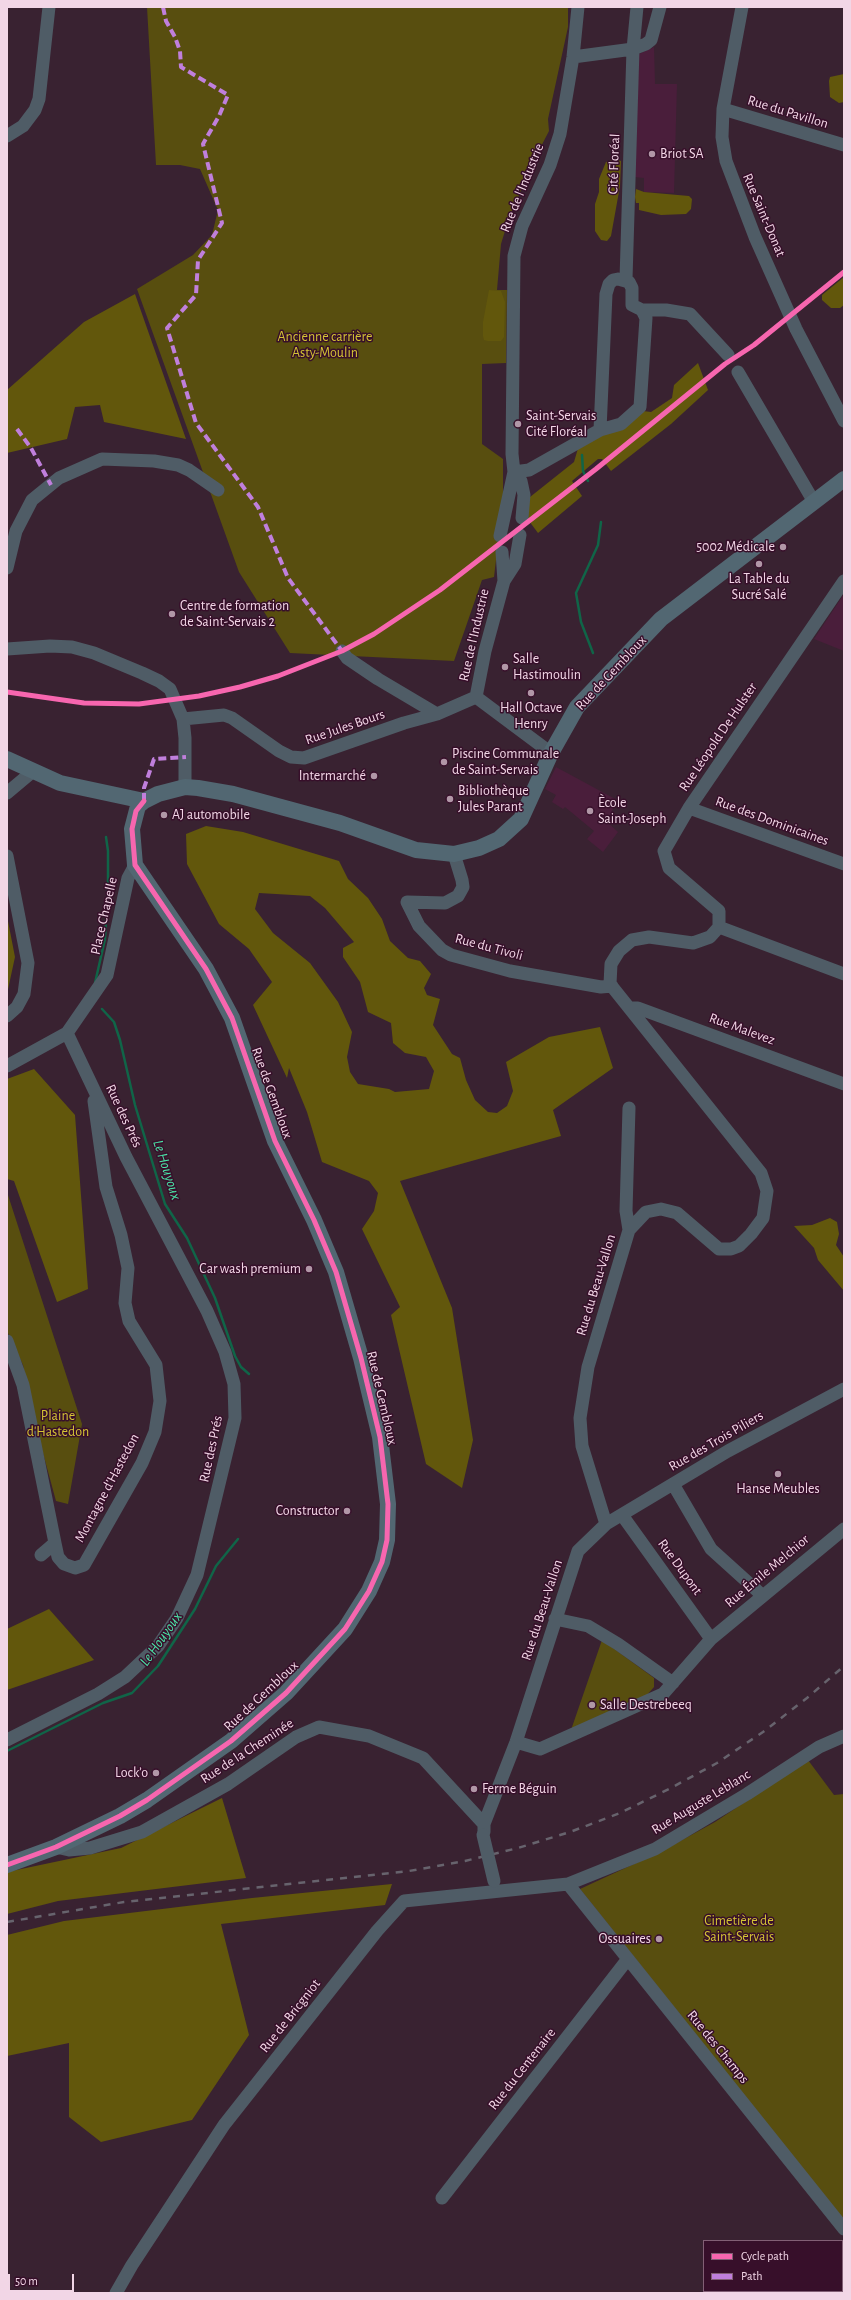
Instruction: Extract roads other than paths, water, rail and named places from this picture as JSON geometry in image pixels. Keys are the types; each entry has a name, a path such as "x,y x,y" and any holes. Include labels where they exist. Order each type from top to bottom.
{"main road":[{"name":"Rue de Gembloux","path":"7,1865 56,1847 114,1820 147,1800 231,1740 286,1693 345,1629 372,1584 382,1562 387,1540 388,1504 380,1437 366,1374 336,1272 314,1220 275,1141 232,1018 206,968 135,865 132,829 136,811 144,801 158,794 185,787 233,794 324,819 416,850 454,854 479,848 499,839 521,819 551,753 577,707 661,619 844,479"},
{"path":"7,759 32,772 78,788 123,795 144,801"}],"street":[{"path":"7,136 23,126 35,110 39,99 49,7"},
{"name":"Rue de l'Industrie","path":"500,536 514,472 512,432 514,256 522,226 550,165 560,134 573,57 578,7"},
{"name":"Cité Floréal","path":"514,472 529,470 600,430 621,424 640,407 646,318 642,310 632,305 632,288 626,279 633,49 637,7"},
{"path":"573,57 633,49 651,40 660,7"},
{"name":"Rue Saint-Donat","path":"742,7 723,109 722,137 729,173 796,329 844,421"},
{"name":"Rue du Pavillon","path":"723,109 844,145"},
{"path":"600,430 606,294 609,284 613,280 626,279"},
{"path":"642,310 666,310 690,314 728,355"},
{"path":"738,372 814,502"},
{"path":"7,568 16,531 32,500 59,478 102,459 154,461 178,465 189,470 218,490"},
{"name":"Rue de l'Industrie","path":"514,472 521,481 524,495 522,518"},
{"name":"Rue de l'Industrie","path":"504,581 516,564 520,535"},
{"name":"Rue de l'Industrie","path":"476,696 485,651 504,581 502,552"},
{"name":"Rue Léopold De Hulster","path":"719,927 719,911 669,868 665,859 664,850 689,808 844,581"},
{"path":"7,649 50,646 72,647 94,653 159,681 170,689 183,720 186,738 185,787"},
{"path":"342,651 347,658 378,679 438,714"},
{"path":"476,696 551,753"},
{"name":"Rue Jules Bours","path":"183,720 215,714 224,715 292,757 304,758 344,746 404,723 438,714 476,696"},
{"path":"7,793 32,772"},
{"name":"Rue des Dominicaines","path":"689,808 844,864"},
{"name":"Rue du Tivoli","path":"454,854 463,887 458,896 445,903 407,902 419,926 442,950 451,955 510,971 601,987 612,986"},
{"path":"7,856 28,962 24,994 17,1007 7,1016"},
{"name":"Place Chapelle","path":"68,1033 107,975 128,878 135,865"},
{"path":"612,986 609,974 611,964 619,952 632,940 649,937 693,943 710,937 719,927 844,974"},
{"name":"Rue du Beau-Vallon","path":"484,1830 516,1742 578,1551 606,1524 582,1446 580,1418 588,1367 629,1230 646,1212 661,1209 678,1213 719,1249 730,1249 743,1242 763,1218 767,1191 761,1173 612,986"},
{"name":"Rue Malevez","path":"629,1008 638,1008 844,1084"},
{"path":"7,1066 68,1033"},
{"name":"Rue des Prés","path":"7,1740 98,1694 125,1677 158,1646 178,1618 196,1575 234,1429 234,1384 225,1352 207,1311 126,1157 68,1033"},
{"name":"Montagne d'Hastedon","path":"7,1341 23,1385 58,1557 64,1564 75,1568 84,1565 142,1463 155,1432 160,1401 156,1365 129,1321 125,1303 128,1268 121,1235 106,1187 100,1128 89,1080"},
{"path":"629,1108 626,1211 629,1230"},
{"name":"Rue des Trois Piliers","path":"606,1524 728,1451 844,1389"},
{"path":"673,1484 711,1549 763,1596"},
{"name":"Rue Dupont","path":"622,1515 711,1638"},
{"name":"Rue Émile Melchior","path":"516,1742 540,1749 663,1694 711,1638 844,1529"},
{"name":"Montagne d'Hastedon","path":"41,1555 55,1543"},
{"path":"555,1620 588,1626 618,1644 673,1683"},
{"name":"Rue de la Cheminée","path":"56,1847 69,1850 90,1848 142,1832 228,1784 306,1731 318,1728 370,1736 423,1758 484,1830 494,1886"},
{"name":"Rue Auguste Leblanc","path":"568,1884 655,1849 747,1794 819,1747 844,1736"},
{"name":"Rue de Bricgniot","path":"116,2293 132,2265 224,2125 377,1931 404,1901 494,1886 568,1884"},
{"name":"Rue des Champs","path":"568,1884 627,1960 844,2229"},
{"name":"Rue du Centenaire","path":"442,2198 627,1960"}],"waterway":[{"path":"582,455 583,471 588,481"},
{"name":"Le Houyoux","path":"593,653 581,622 576,593 598,545 601,522"},
{"name":"Le Houyoux","path":"95,983 105,939 108,883 108,851 106,837"},
{"name":"Le Houyoux","path":"102,1009 114,1022 120,1040 135,1105 165,1204 187,1238 215,1298 235,1356 241,1367 249,1374"},
{"name":"Le Houyoux","path":"7,1751 103,1703 132,1693 158,1666 195,1609 216,1566 238,1539"}],"railway":[{"path":"7,1922 124,1902 409,1871 465,1861 518,1848 570,1832 620,1813 717,1763 763,1732 807,1698 844,1666"}],"place":[{"name":"Briot SA","path":"652,154"},
{"name":"Saint-Servais Cité Floréal","path":"518,424"},
{"name":"5002 Médicale","path":"783,547"},
{"name":"La Table du Sucré Salé","path":"759,564"},
{"name":"Centre de formation de Saint-Servais 2","path":"172,614"},
{"name":"Salle Hastimoulin","path":"505,667"},
{"name":"Hall Octave Henry","path":"531,693"},
{"name":"Piscine Communale de Saint-Servais","path":"444,762"},
{"name":"Intermarché","path":"374,776"},
{"name":"Bibliothèque Jules Parant","path":"450,799"},
{"name":"Ècole Saint-Joseph","path":"590,811"},
{"name":"AJ automobile","path":"164,815"},
{"name":"Car wash premium","path":"309,1269"},
{"name":"Hanse Meubles","path":"778,1474"},
{"name":"Constructor","path":"347,1511"},
{"name":"Salle Destrebeeq","path":"592,1705"},
{"name":"Lock’o","path":"156,1773"},
{"name":"Ferme Béguin","path":"474,1789"},
{"name":"Ossuaires","path":"659,1939"}],"park label":[{"name":"Ancienne carrière Asty-Moulin","path":"325,346"},
{"name":"Plaine d'Hastedon","path":"58,1424"},
{"name":"Cimetière de Saint-Servais","path":"739,1930"}]}
